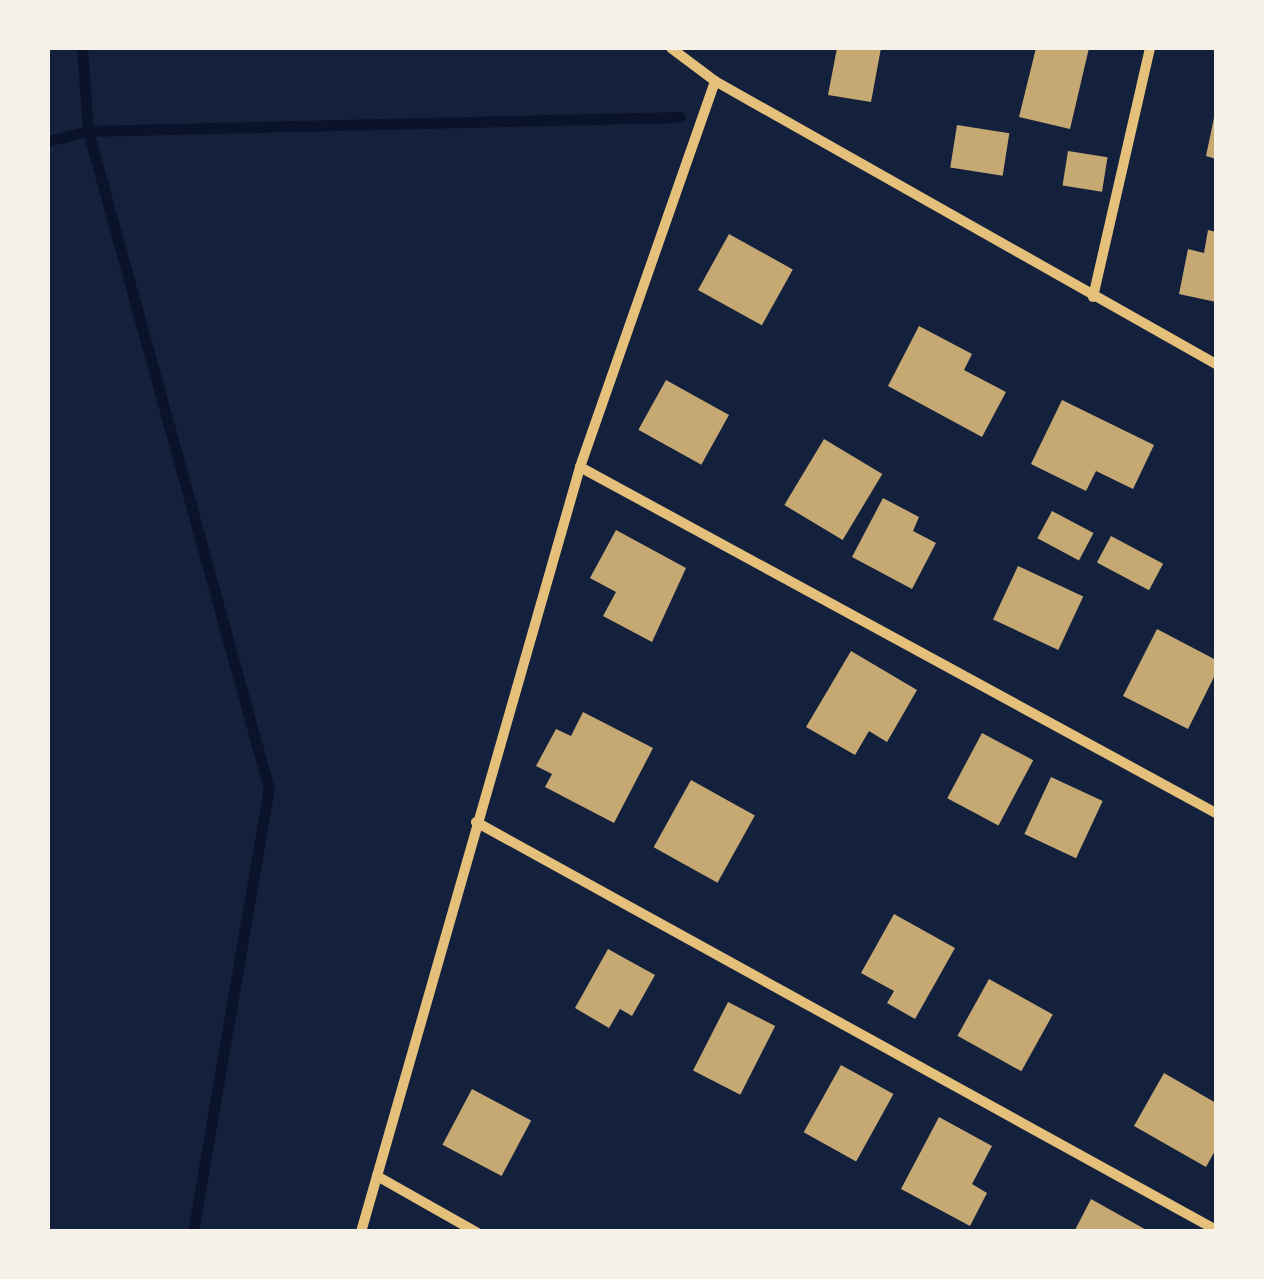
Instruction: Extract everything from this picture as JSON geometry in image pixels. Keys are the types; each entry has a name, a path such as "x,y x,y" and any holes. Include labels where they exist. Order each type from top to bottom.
{"street":[{"path":"670,48 715,81 1216,364"},
{"path":"1093,297 1150,48"},
{"path":"361,1232 580,466 715,81"},
{"path":"580,466 1216,813"},
{"path":"476,822 1216,1230"},
{"path":"377,1176 476,1232"}],"building":[{"path":"837,48 881,48 871,102 828,95"},
{"path":"1036,48 1089,48 1070,129 1019,117"},
{"path":"1216,113 1216,159 1206,156"},
{"path":"957,125 1009,133 1003,176 950,167"},
{"path":"1068,151 1108,157 1102,192 1063,186"},
{"path":"1208,230 1216,232 1216,302 1179,294 1188,249 1204,253"},
{"path":"729,234 793,269 762,325 698,290"},
{"path":"919,326 972,354 964,370 1006,392 982,437 888,386"},
{"path":"666,380 729,415 701,465 638,430"},
{"path":"1062,400 1154,445 1133,489 1096,471 1086,491 1031,464"},
{"path":"824,439 882,474 843,540 784,505"},
{"path":"883,498 919,517 913,531 936,543 912,589 852,557"},
{"path":"1052,511 1093,533 1079,560 1037,538"},
{"path":"616,530 686,568 652,642 603,616 616,592 590,578"},
{"path":"1111,536 1163,564 1149,590 1097,562"},
{"path":"1018,566 1083,596 1058,650 993,619"},
{"path":"1157,629 1216,660 1216,673 1188,729 1123,696"},
{"path":"851,651 917,690 887,742 869,731 855,755 806,727"},
{"path":"583,712 653,748 614,823 545,787 552,774 536,766 556,729 571,736"},
{"path":"982,733 1033,760 998,826 947,798"},
{"path":"1051,777 1103,801 1076,858 1024,834"},
{"path":"691,780 755,815 718,883 654,847"},
{"path":"894,914 955,948 915,1019 887,1003 894,991 861,973"},
{"path":"608,949 655,975 632,1016 620,1009 609,1028 575,1008"},
{"path":"989,979 1053,1014 1021,1071 957,1036"},
{"path":"728,1002 775,1026 740,1095 693,1071"},
{"path":"841,1065 893,1094 856,1161 804,1132"},
{"path":"1164,1073 1216,1103 1216,1149 1206,1167 1134,1126"},
{"path":"472,1089 531,1120 502,1176 442,1145"},
{"path":"939,1117 992,1146 972,1184 987,1193 970,1226 901,1189"},
{"path":"1091,1199 1150,1232 1074,1232"}],"waterway":[{"path":"48,141 88,131 82,48"},
{"path":"193,1232 269,789 88,131 680,117"}]}
